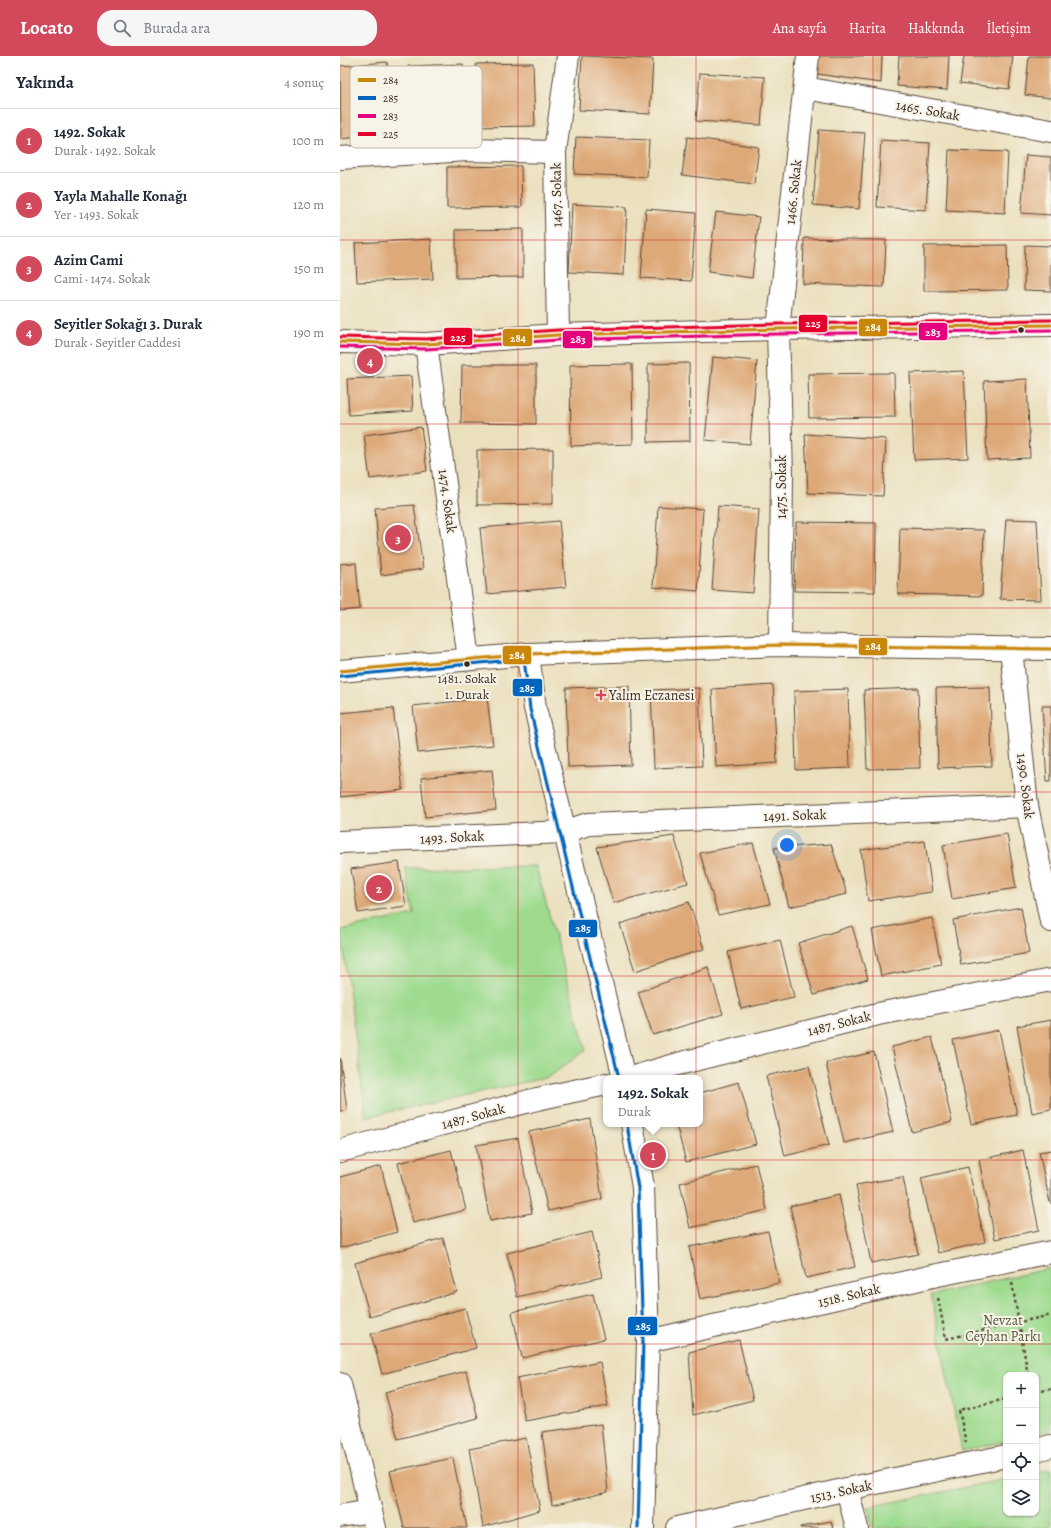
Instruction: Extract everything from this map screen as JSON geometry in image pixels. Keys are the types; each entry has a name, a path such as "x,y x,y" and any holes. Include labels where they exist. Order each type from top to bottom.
{"street":[{"name":"1467. Sokak","path":"558,335 555,152 568,56"},
{"name":"1466. Sokak","path":"778,329 808,56"},
{"name":"1465. Sokak","path":"805,88 1051,131"},
{"path":"340,158 467,150 555,152"},
{"path":"340,342 426,344 558,335 778,329 1051,325"},
{"name":"1475. Sokak","path":"778,329 782,474 780,645"},
{"name":"1474. Sokak","path":"426,344 469,659"},
{"path":"340,671 528,654 780,645 1051,649"},
{"name":"1490. Sokak","path":"1012,648 1027,806 1051,922"},
{"path":"528,654 535,708 623,1075"},
{"name":"1491. Sokak","path":"564,832 588,824 1027,806"},
{"name":"1493. Sokak","path":"340,842 564,832"},
{"name":"1487. Sokak","path":"640,1075 678,1064 878,1014 1051,980"},
{"name":"1487. Sokak","path":"340,1151 530,1101 603,1085"},
{"path":"633,1127 643,1187 648,1341 643,1528"},
{"name":"1518. Sokak","path":"648,1341 933,1276 1051,1252"},
{"path":"340,1384 373,1520 340,1516"},
{"path":"1039,1449 1051,1446"},
{"name":"1513. Sokak","path":"677,1528 847,1489 1003,1457"},
{"path":"847,1489 857,1528"}],"path":[{"path":"933,1276 946,1339 1051,1315"},
{"path":"1011,1277 1027,1372"},
{"path":"1039,1391 1051,1389"},
{"path":"970,1464 959,1410 1003,1400"}],"green space":[{"path":"536,866 586,1050 549,1077 366,1117 341,930 414,914 405,868"},
{"name":"Nevzat Ceyhan Parkı","path":"1051,1268 1051,1431 1039,1433 1039,1372 1003,1372 1003,1442 962,1451 931,1295"},
{"path":"1051,1469 1051,1528 872,1528 868,1507 1003,1480 1003,1516 1039,1516 1039,1471"}],"building":[{"path":"582,56 653,59 650,114 579,110"},
{"path":"819,56 882,56 881,83 817,74"},
{"path":"899,56 949,56 947,90 897,86"},
{"path":"964,56 1013,56 1009,89 960,83"},
{"path":"1029,56 1051,56 1051,98 1025,95"},
{"path":"387,62 387,66 350,66 350,138 341,139 340,66"},
{"path":"533,63 535,126 482,127 482,66 476,66 476,64"},
{"path":"463,64 463,66 408,66"},
{"path":"700,73 765,77 761,125 696,121"},
{"path":"819,130 865,133 859,209 813,205"},
{"path":"576,137 649,140 647,177 574,174"},
{"path":"687,137 759,147 754,184 682,175"},
{"path":"881,140 930,143 926,210 877,207"},
{"path":"949,150 1008,152 1005,213 946,210"},
{"path":"1026,155 1051,157 1051,215 1021,213"},
{"path":"521,166 522,207 447,208 447,167"},
{"path":"572,204 627,207 624,275 569,272"},
{"path":"646,209 696,213 691,281 641,278"},
{"path":"716,212 759,217 752,278 708,272"},
{"path":"523,229 523,277 456,278 456,230"},
{"path":"804,238 886,240 884,287 803,284"},
{"path":"431,239 433,279 357,282 355,243"},
{"path":"1007,245 1008,290 924,291 924,246"},
{"path":"1025,245 1051,246 1051,291 1024,290"},
{"path":"713,357 757,361 750,444 705,440"},
{"path":"689,363 690,441 648,442 648,364"},
{"path":"632,364 633,444 571,446 570,365"},
{"path":"462,365 536,365 536,424 461,423"},
{"path":"964,371 968,458 914,460 910,373"},
{"path":"894,373 895,417 809,418 808,374"},
{"path":"411,376 413,411 349,415 347,379"},
{"path":"1027,379 1030,458 987,460 984,381"},
{"path":"421,427 427,471 370,479 364,435"},
{"path":"805,434 886,439 883,496 808,493"},
{"path":"553,449 553,504 477,505 477,450"},
{"path":"414,505 423,569 381,575 375,508"},
{"path":"658,506 703,509 698,591 653,587"},
{"path":"718,506 759,509 753,593 712,590"},
{"path":"1006,519 1037,520 1041,600 1000,599"},
{"path":"559,521 566,587 487,594 480,528"},
{"path":"796,522 876,523 875,592 794,591"},
{"path":"900,528 984,530 982,596 898,594"},
{"path":"356,563 360,609 340,611 340,564"},
{"path":"773,685 777,763 716,767 712,689"},
{"path":"629,686 631,765 568,767 566,688"},
{"path":"990,687 992,766 938,768 936,688"},
{"path":"699,688 702,766 654,768 651,690"},
{"path":"918,688 920,768 867,769 864,690"},
{"path":"848,689 850,768 796,770 794,691"},
{"path":"487,698 493,745 418,753 413,706"},
{"path":"1042,706 1051,706 1051,781 1047,781"},
{"path":"393,708 403,790 340,797 340,713"},
{"path":"492,770 496,810 425,817 421,778"},
{"path":"1007,834 1016,888 952,899 943,845"},
{"path":"674,836 688,883 613,903 597,847"},
{"path":"925,841 932,892 868,901 861,850"},
{"path":"753,843 770,904 718,915 700,853"},
{"path":"831,844 847,894 789,907 774,848"},
{"path":"399,862 406,906 358,913 351,869"},
{"path":"689,902 704,949 635,971 620,924"},
{"path":"1021,907 1029,953 961,965 953,920"},
{"path":"932,918 941,964 881,976 872,930"},
{"path":"852,926 868,979 814,995 798,943"},
{"path":"780,940 794,997 741,1009 728,952"},
{"path":"708,967 723,1014 653,1035 638,992"},
{"path":"1051,1020 1051,1109 1032,1113 1017,1026"},
{"path":"999,1030 1017,1115 971,1124 953,1040"},
{"path":"932,1037 952,1122 912,1132 892,1047"},
{"path":"874,1052 893,1132 844,1143 826,1063"},
{"path":"340,1058 347,1110 340,1111"},
{"path":"809,1066 829,1145 785,1156 766,1076"},
{"path":"739,1082 756,1144 686,1162 677,1127 703,1127 703,1092"},
{"path":"590,1119 602,1199 548,1211 529,1132"},
{"path":"518,1138 532,1213 490,1221 476,1145"},
{"path":"451,1150 466,1210 413,1223 398,1163"},
{"path":"1023,1150 1039,1230 995,1239 979,1160"},
{"path":"1051,1150 1051,1203 1050,1203 1039,1152"},
{"path":"756,1164 767,1210 690,1228 680,1183"},
{"path":"381,1166 397,1232 340,1248 340,1177"},
{"path":"968,1167 985,1242 938,1253 921,1178"},
{"path":"903,1177 918,1254 871,1263 856,1185"},
{"path":"839,1195 855,1267 806,1278 790,1206"},
{"path":"768,1231 779,1283 700,1299 689,1247"},
{"path":"592,1232 602,1277 517,1297 507,1253"},
{"path":"443,1238 457,1292 370,1317 355,1263"},
{"path":"593,1294 604,1339 522,1358 512,1312"},
{"path":"465,1308 476,1348 382,1374 371,1334"},
{"path":"739,1340 753,1400 693,1415 689,1352"},
{"path":"600,1362 608,1406 525,1421 517,1378"},
{"path":"466,1371 478,1418 398,1439 385,1392"},
{"path":"601,1424 608,1492 552,1505 542,1432"},
{"path":"526,1438 540,1510 483,1527 469,1449"},
{"path":"453,1458 467,1528 404,1528 390,1471"},
{"path":"831,1521 833,1528 800,1528 800,1527"}],"transit line":[{"name":"225","path":"340,337 426,339 558,330 778,324 1051,320"},
{"name":"284","path":"340,342 426,344 558,335 778,329 1051,325"},
{"name":"283","path":"340,347 426,349 558,340 778,334 1051,330"},
{"name":"284","path":"340,671 528,654 780,645 1051,649"},
{"name":"285","path":"340,676 524,659 530,709 618,1075"},
{"name":"285","path":"627,1127 638,1188 643,1341 638,1528"}],"place":[{"name":"Seyitler Sokağı 3. Durak","path":"370,361"},
{"name":"Azim Cami","path":"398,538"},
{"name":"1481. Sokak 1. Durak","path":"467,664"},
{"name":"Yalım Eczanesi","path":"601,695"},
{"name":"Yayla Mahalle Konağı","path":"379,888"},
{"name":"1492. Sokak","path":"653,1155"}]}
